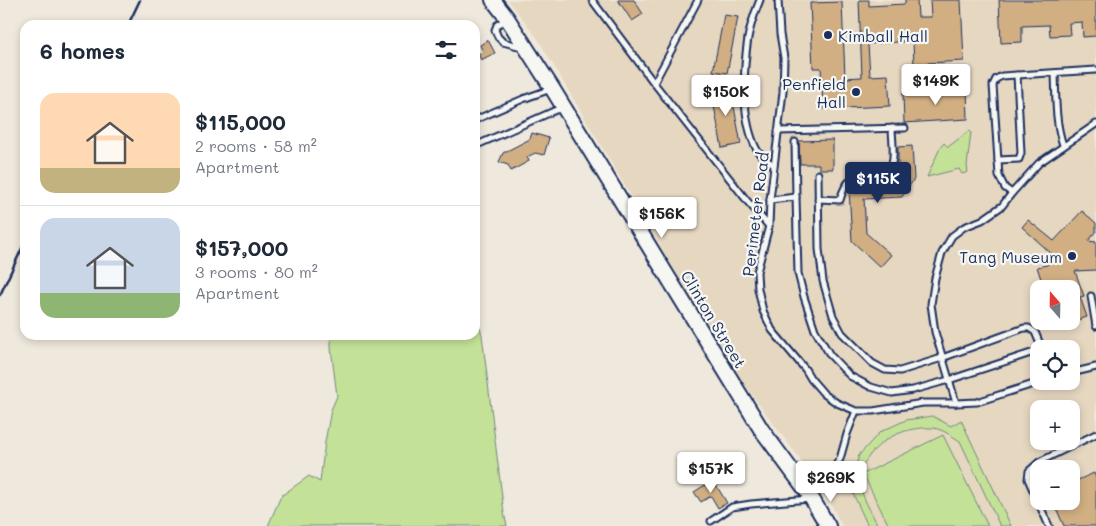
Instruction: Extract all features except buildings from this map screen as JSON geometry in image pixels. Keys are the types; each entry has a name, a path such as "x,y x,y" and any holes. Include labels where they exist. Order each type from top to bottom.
{"street":[{"name":"Clinton Street","path":"493,0 507,18 564,106 761,429 811,497 828,526"}],"lane":[{"path":"592,0 654,83 769,226"},
{"path":"654,83 698,0"},
{"path":"760,0 748,37 744,95 746,113 757,150 766,160 774,165"},
{"name":"Perimeter Road","path":"778,0 780,34 784,58 783,92 770,200 769,226 757,272 758,289 763,311 772,330 824,394 837,403 856,410 873,411 923,403 977,402 1030,385"},
{"path":"1012,193 1005,188 999,176 993,85 996,79 1002,76 1096,70"},
{"path":"1055,73 1057,118 1063,146"},
{"path":"998,160 1019,159 1021,153 1017,75"},
{"path":"480,118 552,88"},
{"path":"480,144 564,106"},
{"path":"956,403 935,332 931,304 935,278 942,253 952,236 982,220 1002,206 1039,163 1096,124"},
{"path":"818,199 840,200 844,188 850,180 883,174 888,170 892,164 893,157 892,128"},
{"path":"778,131 906,128"},
{"path":"795,142 798,273 815,330 830,355 850,376 871,387 892,393 914,390 1034,352 1039,348 1040,344 1033,329 1024,328 900,371 885,370 872,363 842,333 833,316 823,281 819,249 818,174"},
{"path":"770,200 796,197"},
{"path":"1091,296 1096,326"},
{"path":"1080,371 1096,368"},
{"path":"711,522 732,507 811,497 840,459 856,410"},
{"path":"1049,526 1028,480 1028,471 1039,462 1096,434"}],"shaded area":[{"path":"508,0 1096,0 1096,526 842,526 826,494 735,372 538,39"}],"green space":[{"path":"969,131 971,132 968,172 962,174 959,169 927,177 944,143 948,147"},
{"path":"480,327 507,526 268,526 281,496 309,476 320,482 331,410 337,396 331,340 480,340"},
{"path":"932,416 951,426 961,420 1011,526 1000,526 960,441 940,430 923,428 903,432 885,441 865,462 860,471 860,485 878,526 868,526 850,487 859,455 880,432 906,420"},
{"path":"943,435 988,526 889,526 863,474"}],"railway":[{"path":"130,20 140,0"},
{"path":"0,295 20,253"}],"place":[{"name":"Kimball Hall","path":"828,35"},
{"name":"Penfield Hall","path":"856,92"},
{"name":"Tang Museum","path":"1072,256"}]}
